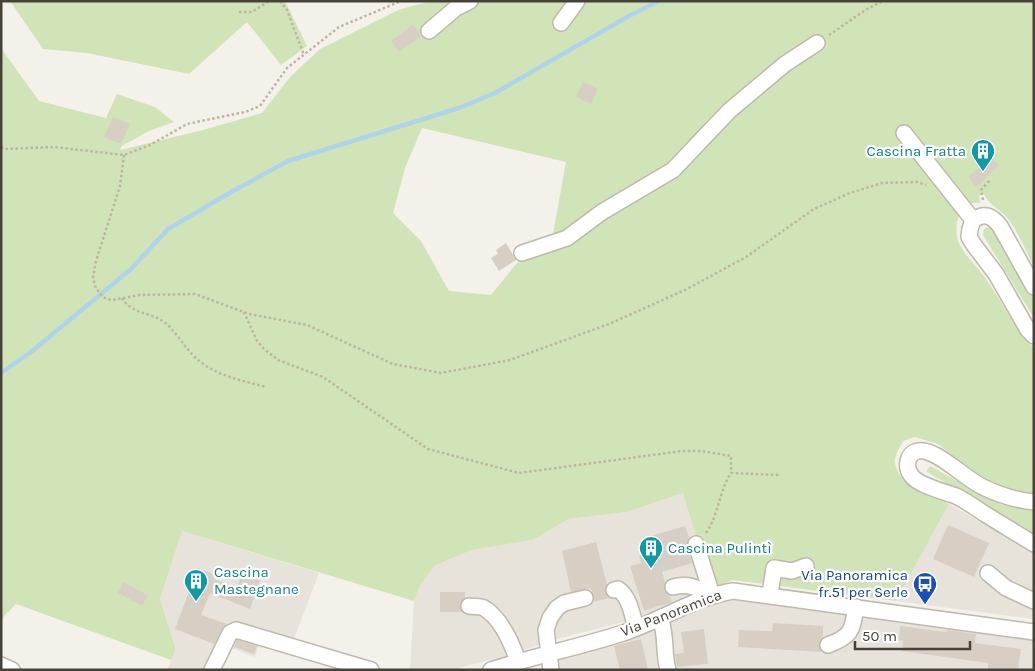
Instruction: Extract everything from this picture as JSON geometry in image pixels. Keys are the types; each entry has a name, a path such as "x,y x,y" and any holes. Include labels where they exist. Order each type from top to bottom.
{"street":[{"path":"429,31 456,8 470,1"},
{"path":"561,23 577,1"},
{"path":"522,253 567,238 602,212 673,170 729,111 785,64 817,42"},
{"path":"904,132 973,220"},
{"path":"1034,287 993,217 983,215 973,220 970,237 974,245 996,274 1028,330 1034,336"},
{"path":"1034,502 1004,496 981,487 935,453 919,450 912,453 908,459 908,468 911,476 918,481 959,498 1034,544"},
{"path":"696,544 712,595"},
{"path":"770,594 774,568 792,570 806,566"},
{"path":"988,573 1006,588 1034,602"},
{"path":"673,587 682,585 694,586 712,595"},
{"path":"614,590 618,589 623,592 628,600 636,628"},
{"name":"Via Panoramica","path":"490,670 636,628 712,595 733,590 1034,632"},
{"path":"551,670 546,630 550,618 557,608 564,603 585,598"},
{"path":"469,606 484,608 494,618 511,641 518,661"},
{"path":"828,645 848,636 852,629 856,607"},
{"path":"660,618 664,628 668,670"},
{"path":"212,670 230,633 236,630 372,670"},
{"path":"1,665 12,670"}],"path":[{"path":"239,12 252,12 270,1"},
{"path":"280,1 287,10 304,55"},
{"path":"1,147 6,149 54,147 124,155 150,145 187,124 245,112 260,106 287,68 339,27 401,1"},
{"path":"817,42 867,9 883,1"},
{"path":"124,155 120,186 96,261 93,277 95,286 106,299 139,295 195,294 244,312 307,325 394,364 442,374 510,360 609,324 687,289 746,257 814,209 850,193 882,183 917,182 933,188 947,186"},
{"path":"982,194 981,190 990,180"},
{"path":"122,298 126,306 162,320 194,356 208,367 227,376 266,387"},
{"path":"244,312 257,341 264,350 278,360 322,377 428,449 519,473 672,452 702,451 731,456 731,473 723,488 712,524 696,544"},
{"path":"731,473 779,475"}],"shaded area":[{"path":"684,493 712,588 627,621 553,640 509,655 451,670 412,670 410,668 414,601 420,585 436,565 472,550 533,540 569,519 627,512"},
{"path":"949,504 1034,553 1034,619 896,601"},
{"path":"182,531 319,573 289,652 260,642 255,657 229,647 205,670 167,670 176,650 160,599"},
{"path":"736,600 847,615 845,628 860,630 862,617 1034,641 1034,670 557,670 556,661 648,632 712,603"}],"green space":[{"path":"10,1 285,1 307,46 281,65 247,22 189,74 87,53 43,49"},
{"path":"431,1 1034,1 1034,267 1009,220 989,202 984,194 979,195 980,203 973,203 962,211 956,231 963,250 985,277 1015,325 1034,349 1034,494 1009,489 979,475 938,444 915,437 903,441 895,460 897,470 902,477 916,488 949,504 896,601 733,580 712,588 683,493 627,512 569,519 533,540 472,550 436,565 420,585 414,601 182,531 160,599 176,650 171,660 16,604 5,615 1,623 1,48 39,101 106,118 117,94 155,107 174,122 149,131 122,146 120,150 203,130 262,113 290,77 320,49 398,10","holes":["422,128 566,162 553,234 529,248 491,295 449,291 421,241 393,213 405,168"]},
{"path":"989,227 1001,240 1025,286 1034,299 1034,318 983,235 984,229"},
{"path":"930,466 1000,504 1034,511 1034,535 927,472"}],"building":[{"path":"413,24 421,36 399,52 391,41"},
{"path":"583,82 598,89 591,104 576,97"},
{"path":"113,117 130,124 121,144 104,137"},
{"name":"Cascina Fratta","path":"991,157 999,166 976,187 968,177"},
{"path":"506,243 516,260 499,271 491,258 498,254 496,250"},
{"path":"948,525 989,543 974,577 933,559"},
{"name":"Cascina Pulintì","path":"685,526 689,538 687,547 692,563 662,572 665,582 664,589 672,602 644,611 630,566 641,563 639,556 652,552 647,537"},
{"path":"596,542 607,585 605,592 610,598 593,602 594,596 590,588 571,592 562,551"},
{"name":"Cascina Mastegnane","path":"198,568 216,575 214,579 237,588 242,573 260,580 250,609 210,593 201,615 227,624 214,644 175,629"},
{"path":"123,582 148,595 142,606 118,593"},
{"path":"440,592 465,592 465,598 460,605 462,612 440,612"},
{"path":"773,623 823,626 823,638 819,644 822,652 738,647 739,630 772,631"},
{"path":"900,626 976,634 975,643 1021,649 1018,670 988,670 988,663 902,651 903,641 899,640"},
{"path":"704,629 708,664 677,667 675,654 684,653 681,632"},
{"path":"641,639 648,670 620,670 614,646"},
{"path":"237,640 257,646 254,654 234,647"}],"waterway":[{"path":"1,373 31,352 131,269 168,229 233,191 288,161 459,108 495,93 629,16 659,1"}],"place":[{"name":"Cascina Fratta","path":"983,172"},
{"name":"Cascina Pulintì","path":"651,569"},
{"name":"Cascina Mastegnane","path":"196,602"},
{"name":"Via Panoramica fr.51 per Serle","path":"925,605"}]}
